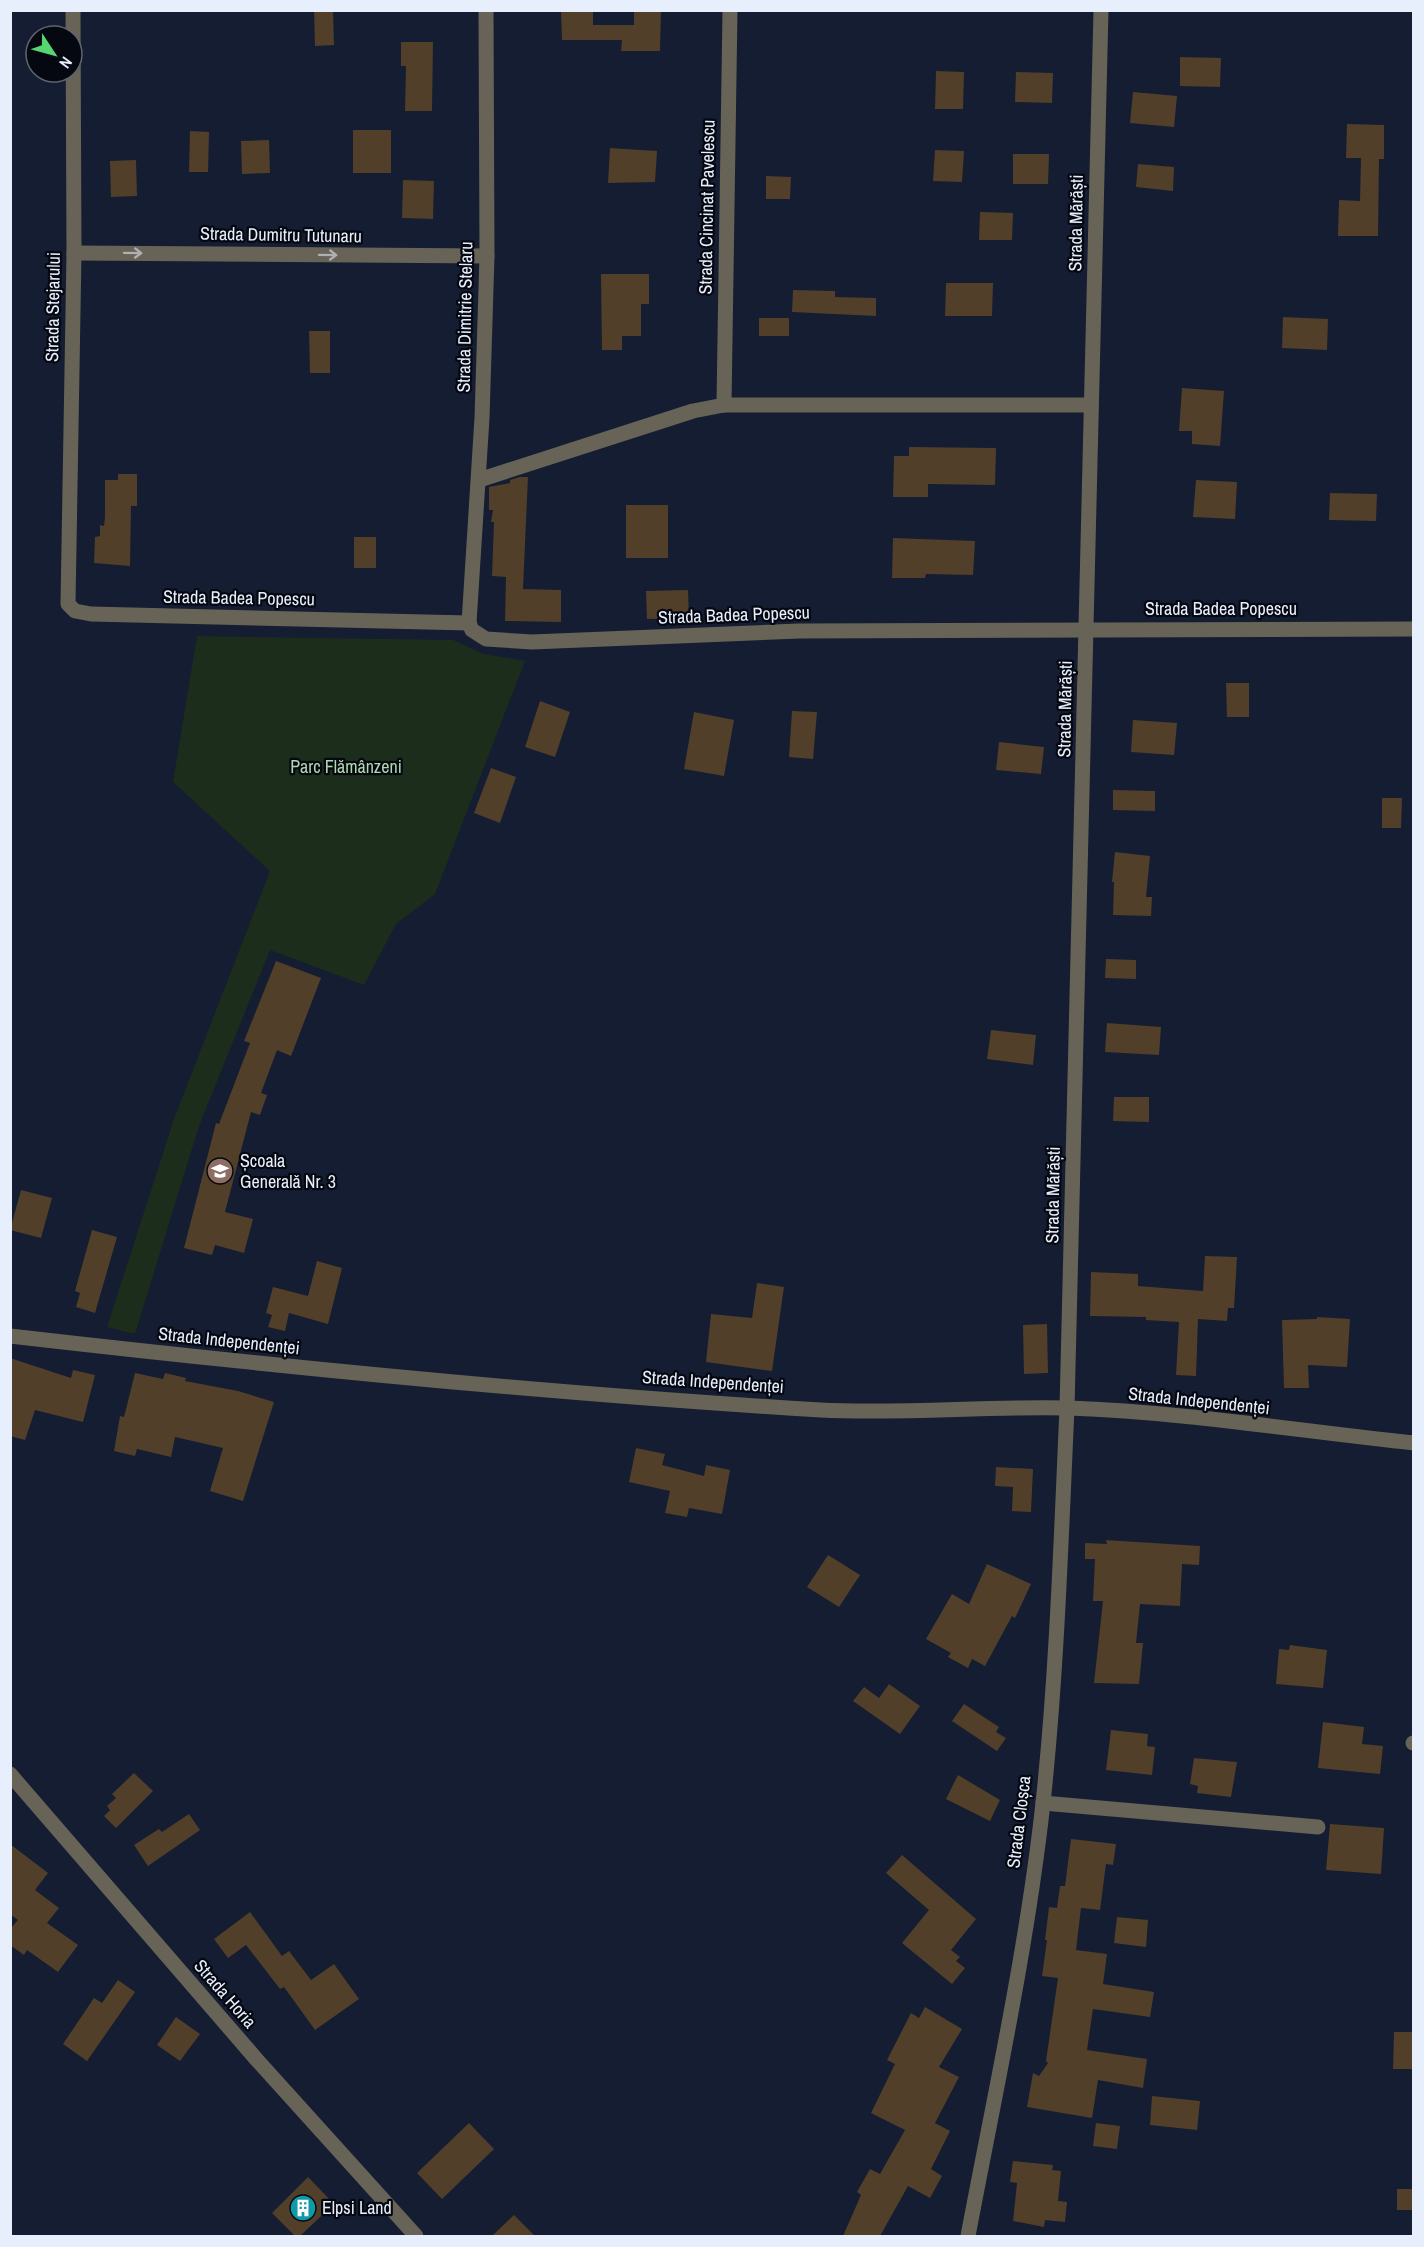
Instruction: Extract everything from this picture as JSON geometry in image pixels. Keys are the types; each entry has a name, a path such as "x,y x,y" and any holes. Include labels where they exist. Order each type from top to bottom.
{"street":[{"name":"Strada Stejarului","path":"68,604 74,253 73,10"},
{"name":"Strada Dimitrie Stelaru","path":"469,623 479,480 487,256 486,10"},
{"name":"Strada Cincinat Pavelescu","path":"724,405 730,10"},
{"name":"Strada Mărăști","path":"1067,1408 1101,10"},
{"name":"Strada Dumitru Tutunaru","path":"74,253 487,256"},
{"path":"479,480 693,411 724,405 1092,405"},
{"name":"Strada Badea Popescu","path":"68,604 75,611 91,614 469,623 472,630 486,639 532,642 799,631 1413,629"},
{"name":"Strada Independenței","path":"10,1336 221,1360 534,1388 824,1410 952,1411 1067,1408 1154,1414 1413,1443"},
{"name":"Strada Cloșca","path":"968,2236 1006,2036 1043,1803 1062,1541 1067,1408"},
{"name":"Strada Horia","path":"10,1774 257,2060 416,2236"},
{"path":"1043,1803 1318,1827"}],"green space":[{"name":"Parc Flămânzeni","path":"197,636 453,640 484,654 525,661 435,894 396,924 364,985 270,950 199,1126 135,1334 107,1327 174,1119 270,871 173,782"}],"building":[{"path":"314,10 333,10 334,45 315,46"},
{"path":"561,10 593,10 593,25 634,25 634,10 661,10 660,51 621,51 622,40 562,40"},
{"path":"401,42 433,42 432,111 405,111 406,66 401,66"},
{"path":"1180,57 1221,58 1220,87 1180,86"},
{"path":"936,71 964,72 963,109 935,109"},
{"path":"1016,72 1053,73 1052,103 1015,102"},
{"path":"1133,92 1177,96 1174,127 1130,123"},
{"path":"1347,124 1384,125 1384,159 1379,159 1378,236 1338,236 1339,200 1360,201 1361,158 1346,158"},
{"path":"353,130 391,130 391,173 353,173"},
{"path":"190,131 209,132 208,172 189,172"},
{"path":"269,140 270,173 242,174 241,141"},
{"path":"610,148 657,151 655,182 608,183"},
{"path":"935,150 964,151 962,182 933,181"},
{"path":"1013,154 1049,154 1048,184 1013,184"},
{"path":"136,160 137,196 111,197 110,161"},
{"path":"1138,164 1174,167 1173,191 1136,187"},
{"path":"766,176 791,177 790,199 766,199"},
{"path":"403,180 434,181 433,219 402,218"},
{"path":"980,212 1013,213 1012,240 979,240"},
{"path":"601,274 649,274 649,304 641,304 641,336 622,336 622,350 602,350"},
{"path":"946,283 993,283 992,316 945,316"},
{"path":"793,290 835,291 835,297 876,298 876,316 792,312"},
{"path":"1283,317 1328,319 1327,350 1282,348"},
{"path":"759,318 789,318 789,336 759,336"},
{"path":"309,331 330,331 330,373 310,373"},
{"path":"1182,388 1224,391 1220,446 1192,444 1192,431 1179,431"},
{"path":"909,447 996,448 995,485 928,484 928,497 893,497 894,456 909,456"},
{"path":"118,474 137,474 137,506 131,506 130,566 94,563 95,537 100,536 100,525 104,526 105,480 118,480"},
{"path":"528,477 523,589 561,590 561,622 505,621 506,577 492,576 494,522 491,522 493,510 489,510 489,487 510,483 510,480"},
{"path":"1196,480 1237,482 1235,519 1193,517"},
{"path":"1330,493 1377,494 1376,521 1329,520"},
{"path":"626,505 668,505 668,558 626,558"},
{"path":"354,537 376,537 376,568 354,568"},
{"path":"893,538 975,541 973,575 926,574 925,578 892,578"},
{"path":"688,590 689,618 647,619 646,591"},
{"path":"1226,683 1249,683 1249,717 1227,717"},
{"path":"540,701 570,712 555,757 525,747"},
{"path":"792,711 817,712 813,759 789,757"},
{"path":"694,712 734,720 724,776 684,769"},
{"path":"1133,720 1177,723 1174,755 1131,752"},
{"path":"999,742 1044,747 1041,774 996,770"},
{"path":"491,768 516,777 500,823 474,813"},
{"path":"1113,790 1155,791 1155,811 1113,810"},
{"path":"1382,798 1402,798 1401,828 1382,828"},
{"path":"1115,852 1150,856 1146,897 1152,897 1151,916 1113,915 1114,882 1112,882"},
{"path":"1106,959 1136,960 1136,979 1105,978"},
{"path":"276,961 321,978 291,1056 277,1050 261,1093 267,1095 260,1115 251,1112 225,1212 253,1219 244,1253 215,1245 212,1255 184,1248 216,1123 219,1124 250,1043 244,1041"},
{"path":"1107,1023 1161,1027 1159,1055 1105,1052"},
{"path":"991,1030 1036,1035 1033,1065 987,1059"},
{"path":"1114,1097 1149,1097 1149,1122 1113,1121"},
{"path":"21,1190 52,1198 41,1238 10,1230"},
{"path":"92,1230 117,1237 95,1313 76,1307 80,1293 75,1291"},
{"path":"1205,1256 1237,1257 1234,1308 1228,1308 1227,1321 1198,1319 1196,1376 1176,1375 1179,1322 1146,1320 1146,1317 1090,1316 1091,1272 1138,1274 1138,1286 1203,1291"},
{"path":"317,1261 342,1268 328,1324 289,1313 285,1331 268,1327 272,1315 266,1313 273,1287 308,1296"},
{"path":"757,1283 784,1287 772,1371 706,1362 711,1314 752,1318"},
{"path":"1317,1317 1350,1319 1347,1367 1308,1365 1309,1388 1284,1388 1282,1320 1317,1319"},
{"path":"1047,1324 1048,1373 1024,1374 1023,1325"},
{"path":"10,1358 71,1378 73,1370 95,1375 83,1422 35,1410 25,1440 10,1436"},
{"path":"135,1373 163,1379 165,1373 186,1378 185,1381 238,1391 274,1402 243,1501 210,1491 223,1448 175,1437 171,1457 137,1449 135,1456 114,1451 120,1416 124,1417"},
{"path":"636,1448 665,1454 662,1465 704,1476 706,1465 730,1470 722,1514 689,1508 687,1517 665,1513 670,1491 629,1482"},
{"path":"996,1467 1033,1469 1031,1512 1012,1511 1013,1487 995,1486"},
{"path":"1106,1540 1200,1546 1199,1565 1182,1564 1180,1606 1140,1604 1136,1643 1143,1643 1139,1684 1094,1683 1103,1601 1093,1601 1095,1559 1085,1559 1085,1543 1107,1544"},
{"path":"828,1555 860,1575 839,1607 807,1587"},
{"path":"987,1564 1031,1584 1015,1618 1012,1616 985,1666 972,1659 968,1668 948,1657 951,1653 926,1639 952,1594 969,1604"},
{"path":"1290,1645 1327,1650 1323,1688 1276,1684 1279,1649 1289,1650"},
{"path":"889,1684 920,1706 900,1734 853,1701 864,1687 879,1698"},
{"path":"964,1704 999,1727 996,1732 1006,1738 997,1751 952,1721"},
{"path":"1323,1722 1364,1727 1362,1744 1383,1746 1380,1774 1318,1768"},
{"path":"1111,1730 1148,1734 1147,1746 1155,1747 1152,1775 1106,1770"},
{"path":"1194,1758 1237,1762 1231,1797 1197,1793 1198,1786 1190,1784"},
{"path":"134,1773 153,1791 116,1828 104,1816 110,1810 107,1806 116,1798 112,1794"},
{"path":"958,1775 1000,1800 990,1821 946,1799"},
{"path":"189,1814 200,1830 148,1866 134,1845 159,1829 162,1832"},
{"path":"1330,1824 1384,1828 1381,1874 1326,1870"},
{"path":"1071,1839 1116,1844 1113,1865 1106,1864 1100,1910 1081,1908 1076,1950 1107,1954 1103,1984 1154,1992 1150,2017 1093,2009 1087,2050 1147,2059 1143,2088 1098,2080 1092,2118 1027,2107 1033,2073 1039,2076 1048,2063 1046,2061 1058,1978 1042,1976 1047,1940 1045,1940 1049,1907 1057,1908 1060,1886 1065,1886"},
{"path":"10,1844 48,1873 35,1890 59,1908 47,1923 78,1945 58,1972 27,1950 24,1955 10,1945 10,1929 18,1920 10,1914"},
{"path":"902,1855 976,1919 951,1950 960,1957 956,1961 965,1968 952,1984 902,1943 929,1910 886,1873"},
{"path":"250,1912 282,1956 289,1951 311,1980 334,1964 359,1999 315,2030 284,1987 280,1989 246,1945 228,1958 214,1939"},
{"path":"1117,1917 1148,1920 1146,1947 1114,1943"},
{"path":"118,1980 135,1992 87,2061 63,2044 94,1998 102,2003"},
{"path":"925,2007 962,2029 939,2067 959,2077 935,2123 950,2131 931,2169 942,2176 930,2198 908,2186 880,2236 843,2236 861,2195 857,2192 870,2169 880,2174 905,2130 871,2113 895,2064 887,2060 911,2013 919,2018"},
{"path":"176,2017 200,2034 180,2061 157,2045"},
{"path":"1394,2032 1413,2032 1413,2069 1393,2069"},
{"path":"1152,2096 1200,2101 1197,2130 1150,2125"},
{"path":"469,2123 494,2149 442,2199 417,2173"},
{"path":"1096,2123 1120,2126 1117,2149 1093,2146"},
{"path":"1013,2161 1053,2165 1052,2170 1061,2171 1058,2201 1067,2202 1065,2222 1045,2220 1044,2227 1013,2221 1017,2183 1010,2182"},
{"name":"Elpsi Land","path":"308,2177 334,2204 300,2236 295,2236 272,2213"},
{"path":"1397,2189 1413,2189 1413,2210 1397,2210"},
{"path":"514,2215 535,2236 492,2236"}],"place":[{"name":"Școala Generală Nr. 3","path":"220,1171"},
{"name":"Elpsi Land","path":"303,2208"}]}
